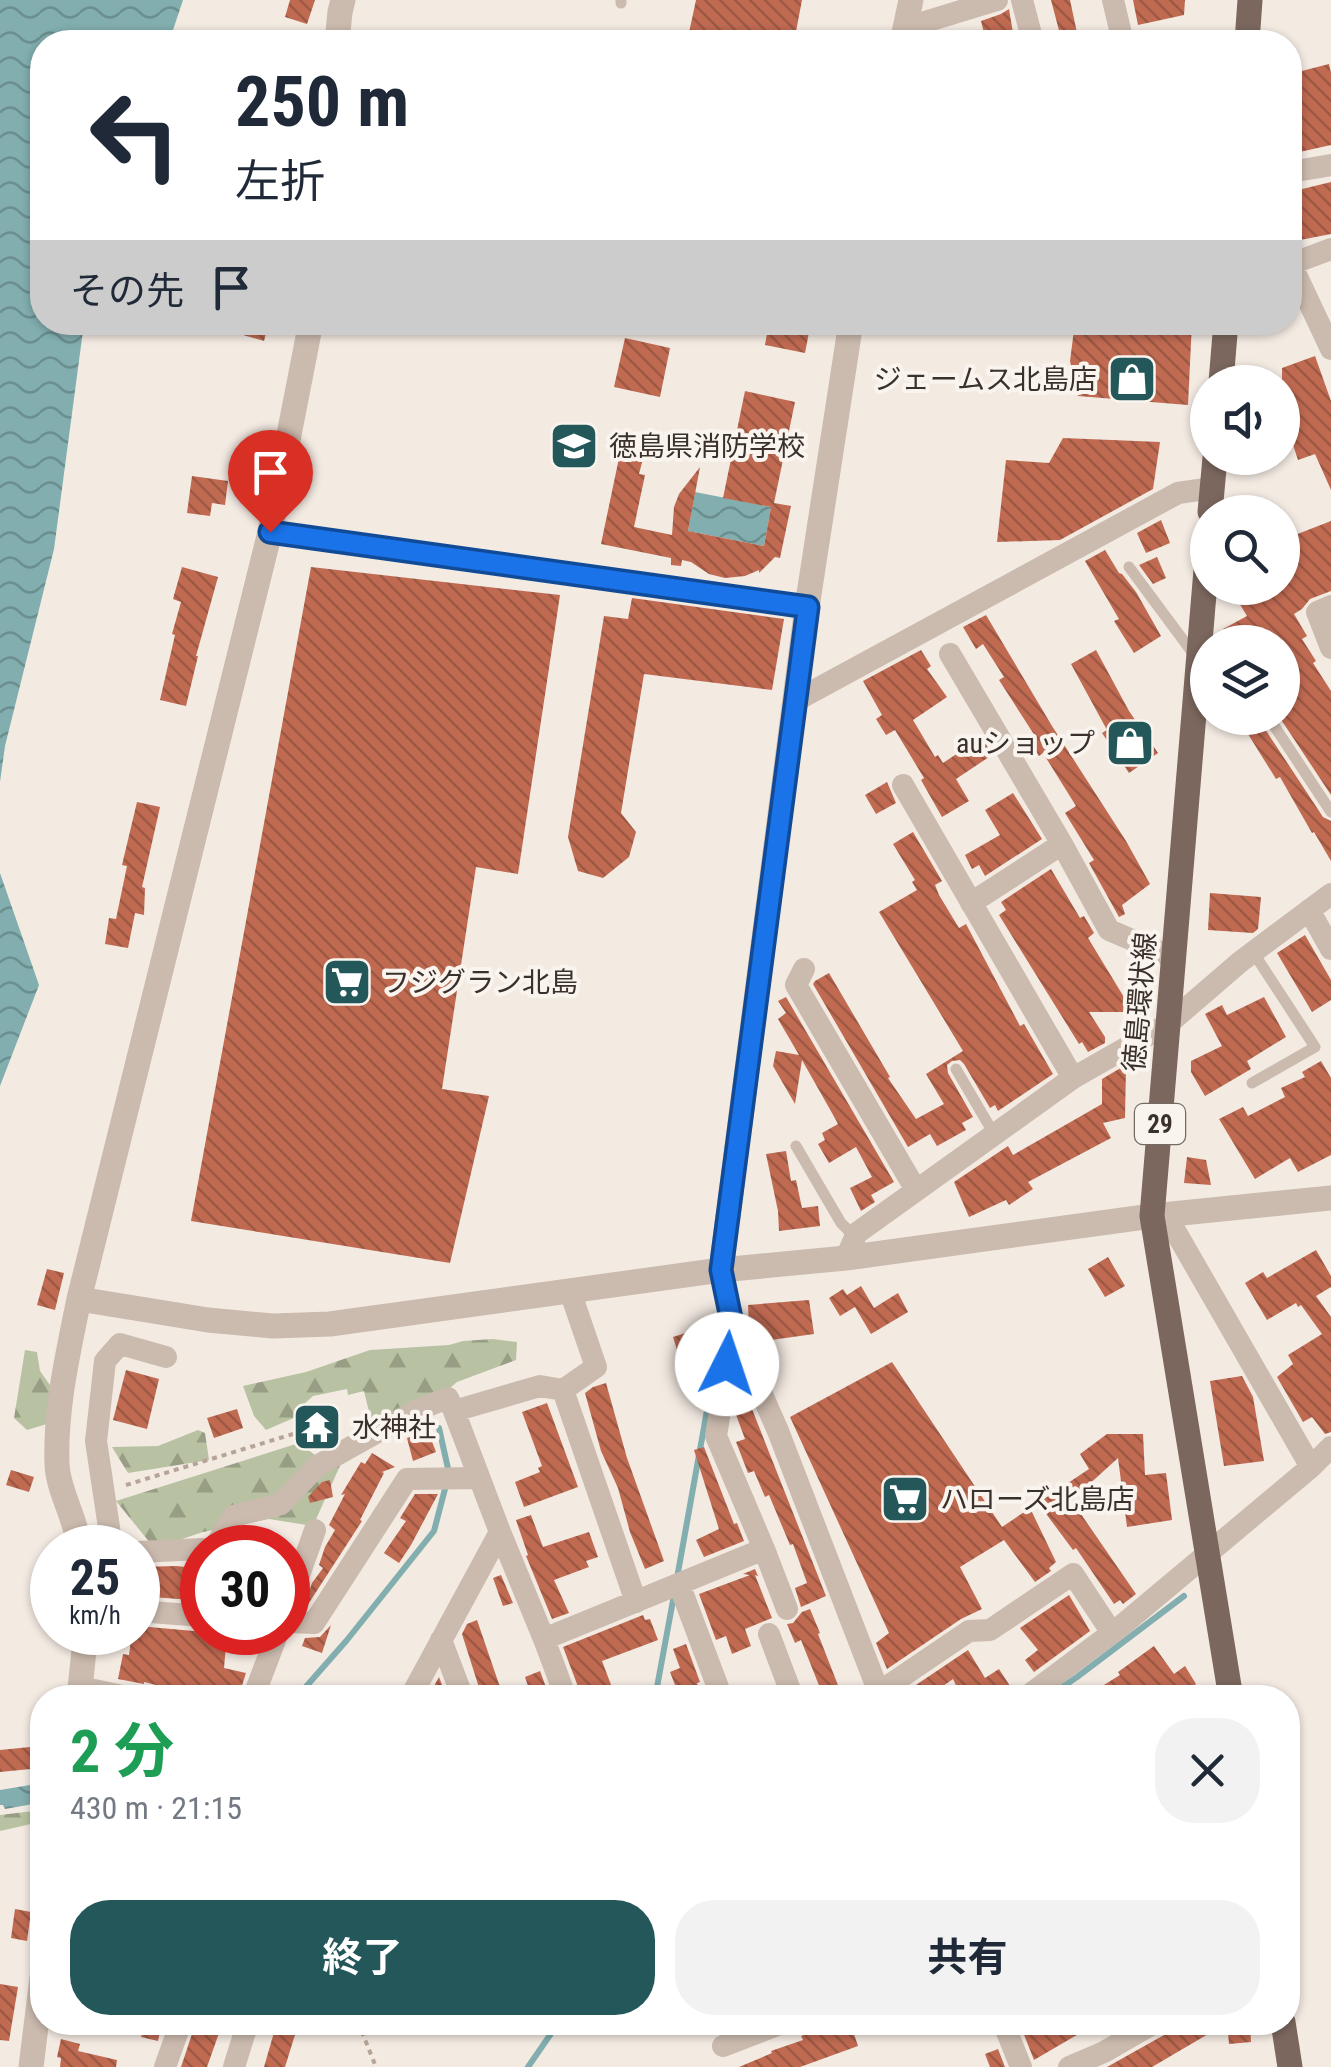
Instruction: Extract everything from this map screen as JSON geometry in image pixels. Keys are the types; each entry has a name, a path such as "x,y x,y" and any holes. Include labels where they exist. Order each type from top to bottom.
{"main road":[{"path":"1248,30 1250,0"},
{"path":"1222,365 1225,335"},
{"name":"徳島環状線","path":"1195,735 1168,1024 1159,1215 1229,1685"},
{"path":"1284,2035 1290,2067"}],"street":[{"path":"339,30 343,0"},
{"path":"905,30 912,0"},
{"path":"917,30 997,0"},
{"path":"1022,0 1030,30"},
{"path":"1113,0 1120,30"},
{"path":"1302,170 1331,165"},
{"path":"1302,260 1331,249"},
{"path":"1302,289 1331,349"},
{"path":"75,1525 57,1468 60,1399 79,1300 270,532 308,335"},
{"path":"849,335 795,701 721,1270 733,1328 778,1431 876,1685"},
{"path":"795,701 1178,494 1190,496"},
{"path":"270,532 808,607"},
{"path":"1331,606 1317,612 1331,648"},
{"path":"950,654 1109,930 1174,958"},
{"path":"903,785 1073,1078"},
{"path":"971,903 1062,844"},
{"path":"850,1248 857,1232 1073,1078 1168,1024 1253,952 1331,894"},
{"path":"1309,910 1331,949"},
{"path":"804,968 796,985 916,1190"},
{"path":"79,1300 208,1320 273,1326 330,1324 721,1270 850,1248 1331,1198"},
{"path":"1159,1215 1311,1467"},
{"path":"454,1411 540,1386 563,1390 596,1367 570,1291"},
{"path":"733,1328 716,1436 787,1609"},
{"path":"108,1525 96,1441 105,1361 120,1344 166,1357"},
{"path":"563,1390 636,1602"},
{"path":"228,1525 234,1516 280,1504 318,1466 416,1410 448,1398 561,1685"},
{"path":"1042,1685 1112,1633 1331,1447"},
{"path":"310,1623 314,1623 407,1479 480,1478"},
{"path":"310,1546 316,1530"},
{"path":"417,1685 500,1532"},
{"path":"544,1639 764,1549"},
{"path":"894,1685 969,1631 990,1630 1072,1574 1112,1633"},
{"path":"679,1584 717,1685"},
{"path":"769,1634 788,1685"},
{"path":"441,1640 458,1685"},
{"path":"81,1685 84,1655"},
{"path":"258,1685 269,1655"},
{"path":"31,2067 35,2035"},
{"path":"165,2067 176,2035"},
{"path":"234,2067 244,2035"},
{"path":"723,2046 751,2035"},
{"path":"1008,2035 1021,2067"},
{"path":"1069,2067 1133,2035"}],"lane":[{"path":"1129,567 1190,630"},
{"path":"1281,735 1331,812"},
{"path":"1252,1083 1315,1047 1253,952"},
{"path":"956,1069 995,1134"},
{"path":"796,1146 842,1223 850,1248"}],"path":[{"path":"102,1492 293,1434"},
{"path":"363,2035 376,2067"}],"green space":[{"path":"493,1339 517,1342 516,1360 457,1382 445,1392 361,1432 354,1426 371,1420 364,1391 348,1395 347,1389 313,1396 296,1417 266,1430 254,1416 243,1386 306,1372 370,1350"},
{"path":"25,1350 37,1352 40,1371 52,1388 47,1424 27,1430 14,1418"},
{"path":"198,1430 205,1433 209,1460 128,1473 112,1447 158,1446"},
{"path":"299,1443 315,1455 348,1448 313,1526 269,1519 239,1525 180,1525 180,1540 160,1543 160,1525 136,1525 116,1501"},
{"path":"30,1811 30,1824 0,1831 0,1815"}],"water":[{"path":"0,0 183,0 173,30 30,30 30,335 82,335 54,549 5,746 0,782"},
{"path":"695,492 771,507 764,546 688,531"},
{"path":"0,873 39,985 0,1086"},
{"path":"30,1785 30,1805 5,1809 0,1805 0,1790"}],"building":[{"path":"290,0 315,0 307,24 285,17"},
{"path":"696,0 802,0 796,30 690,30"},
{"path":"1051,0 1070,0 1076,30 1059,30"},
{"path":"1133,0 1185,0 1184,15 1138,25"},
{"path":"1009,9 1012,30 983,30 981,21"},
{"path":"1329,64 1331,145 1302,151 1302,71"},
{"path":"1331,182 1331,234 1302,240 1302,189"},
{"path":"243,335 266,335 264,341"},
{"path":"767,335 808,335 805,353 765,345"},
{"name":"ジェームス北島店","path":"1073,335 1191,335 1188,405 1078,396 1070,361"},
{"path":"625,338 670,348 660,397 614,387"},
{"path":"1315,356 1331,401 1331,490 1315,454 1300,459 1300,365 1290,365"},
{"path":"745,391 795,402 774,503 791,506 780,558 775,557 759,573 725,578 709,574 691,562 682,560 681,566 671,565 671,558 601,544 619,458 615,457 619,440 646,447 639,474 645,475 634,527 672,535 679,494 700,467 688,531 764,546 771,507 723,498"},
{"path":"1063,438 1160,442 1153,489 1060,540 997,542 1006,460 1049,463"},
{"path":"192,476 228,481 225,505 212,503 210,516 187,513"},
{"path":"1161,520 1170,543 1146,553 1137,533"},
{"path":"1331,521 1331,591 1310,599 1294,614 1307,636 1302,639 1316,661 1313,663 1331,691 1331,795 1291,735 1300,735 1300,625 1230,625 1247,616 1240,605 1300,605 1300,533"},
{"path":"1105,550 1136,592 1161,636 1134,653 1085,561"},
{"path":"1157,557 1166,578 1153,584 1139,565"},
{"path":"182,567 218,577 186,706 160,700 181,602 173,599"},
{"name":"フジグラン北島","path":"311,567 560,595 518,874 476,867 442,1089 489,1096 450,1263 191,1221"},
{"path":"632,598 784,619 772,690 644,674 621,813 636,832 629,857 603,878 578,871 568,837 604,616 628,619"},
{"path":"986,615 1150,884 1122,905 1125,914 1119,917 1089,863 1094,860 1065,813 1076,806 1043,753 1039,756 1029,740 1035,736 999,680 1004,677 983,644 976,649 963,627"},
{"path":"921,650 931,666 927,669 947,697 913,720 935,757 938,755 943,763 982,737 992,755 956,779 969,801 942,817 895,730 886,735 876,719 882,715 863,681"},
{"path":"1096,650 1129,711 1158,753 1129,773 1102,733 1107,730 1071,664"},
{"path":"1249,735 1269,735 1323,817 1331,821 1331,861 1280,777 1276,779"},
{"path":"887,782 896,803 876,814 865,795"},
{"path":"1013,793 1042,839 985,876 979,865 972,869 965,855 1000,835 985,810"},
{"path":"137,802 160,807 142,887 144,915 135,913 128,948 105,944 109,918 116,919 127,866 122,865"},
{"path":"913,832 942,881 935,885 939,895 959,928 966,924 1020,1026 1024,1024 1053,1074 998,1111 995,1105 990,1108 964,1064 952,1061 947,1065 948,1073 973,1117 962,1123 966,1130 937,1146 930,1134 908,1147 813,984 829,973 888,1078 916,1119 944,1104 926,1074 963,1051 879,912 917,890 893,844"},
{"path":"1051,869 1080,918 1084,916 1094,933 1088,938 1133,1012 1089,1012 1105,1043 1088,1052 1082,1042 1079,1044 999,915 1006,910 1001,902"},
{"path":"1210,893 1261,897 1258,929 1253,933 1208,930"},
{"path":"1305,935 1331,980 1331,1000 1312,1012 1277,953"},
{"path":"786,997 894,1182 871,1195 875,1202 861,1211 850,1188 872,1177 856,1147 829,1163 818,1144 825,1140 822,1133 838,1124 802,1060 795,1104 773,1066 776,1051 799,1055 778,1019 786,1013 778,1001"},
{"path":"1264,997 1286,1037 1247,1061 1251,1069 1205,1096 1191,1072 1191,1061 1222,1046 1205,1014 1222,1005 1227,1015"},
{"path":"1321,1061 1331,1078 1331,1155 1298,1172 1290,1158 1255,1179 1219,1119 1243,1107 1248,1116 1285,1097 1281,1088 1305,1077 1302,1072"},
{"path":"1124,1066 1125,1118 1103,1123 1111,1138 1028,1182 1033,1189 1009,1205 1006,1200 969,1217 954,1182 1008,1146 1013,1155 1102,1104 1102,1079"},
{"path":"786,1151 791,1181 796,1180 802,1208 818,1206 820,1226 779,1231 766,1154"},
{"path":"1187,1157 1206,1160 1211,1185 1184,1183"},
{"path":"1316,1250 1331,1276 1331,1287 1316,1296 1331,1317 1331,1432 1325,1434 1312,1417 1303,1422 1277,1377 1293,1364 1288,1355 1322,1334 1296,1303 1267,1320 1245,1283 1263,1272 1267,1278"},
{"path":"1108,1257 1125,1286 1105,1297 1088,1269"},
{"path":"47,1269 64,1273 55,1310 37,1305"},
{"path":"861,1286 874,1308 898,1293 908,1312 871,1334 855,1307 840,1316 829,1298 843,1289 847,1295"},
{"path":"809,1300 814,1334 771,1340 771,1350 759,1350 749,1328 748,1305"},
{"path":"692,1331 702,1363 683,1369 673,1337"},
{"name":"ハローズ北島店","path":"892,1362 1002,1527 1030,1508 1056,1562 1049,1568 1051,1571 1035,1582 1004,1540 960,1567 982,1609 887,1669 876,1643 889,1633 790,1417"},
{"path":"126,1370 159,1379 147,1429 113,1420"},
{"path":"1242,1376 1253,1397 1264,1461 1224,1466 1210,1381"},
{"path":"606,1383 627,1458 664,1561 645,1569 618,1488 601,1451 585,1393"},
{"path":"746,1394 826,1596 801,1607 795,1588 807,1583 793,1544 790,1545 754,1471 748,1473 736,1442 745,1439 735,1412 737,1398"},
{"path":"547,1403 578,1487 524,1507 515,1482 540,1472 538,1468 542,1466 522,1412"},
{"path":"237,1409 243,1428 214,1438 207,1418"},
{"name":"水神社","path":"324,1410 328,1419 333,1417 332,1436 302,1445 294,1421"},
{"path":"428,1431 436,1452 413,1461 407,1438"},
{"path":"1107,1434 1143,1434 1145,1475 1166,1473 1172,1520 1127,1527 1118,1458 1074,1498 1074,1504 1136,1594 1123,1604 1120,1600 1114,1604 1076,1548 1073,1550 1038,1503 1089,1469 1080,1454"},
{"path":"704,1447 744,1541 704,1557 696,1540 719,1529 694,1450"},
{"path":"372,1453 395,1467 382,1472 362,1521 310,1601 312,1583 323,1568 319,1565 335,1530 329,1525 345,1494 341,1495 361,1462 365,1464"},
{"path":"11,1470 34,1477 29,1492 6,1485"},
{"path":"330,1480 333,1497 310,1503 308,1497 322,1482"},
{"path":"415,1494 438,1494 399,1563 384,1553 406,1521 400,1518"},
{"path":"531,1515 543,1547 589,1532 598,1557 586,1561 589,1567 554,1580 569,1613 552,1619 516,1520"},
{"path":"160,1566 180,1566 180,1599 160,1598"},
{"path":"755,1569 772,1618 745,1629 751,1646 732,1654 726,1636 716,1640 699,1594 750,1575 743,1574"},
{"path":"501,1575 513,1603 503,1606 493,1578"},
{"path":"1069,1595 1090,1631 1034,1672 1025,1660 1038,1650 1020,1628"},
{"path":"810,1609 838,1685 819,1685 801,1640 795,1643 787,1624"},
{"path":"643,1615 645,1620 650,1619 658,1640 602,1661 611,1685 577,1685 563,1647"},
{"path":"477,1620 499,1685 478,1685 462,1634 467,1624"},
{"path":"331,1625 322,1653 310,1649 310,1638 320,1637"},
{"path":"160,1628 180,1630 180,1655 225,1655 224,1668 246,1673 242,1685 156,1685 118,1679 123,1655 160,1655"},
{"path":"686,1644 700,1682 698,1685 675,1685 670,1672 680,1668 673,1649"},
{"path":"1154,1646 1174,1674 1185,1666 1196,1684 1104,1685 1120,1675 1118,1672"},
{"path":"968,1650 985,1678 999,1669 1009,1685 956,1685 953,1679 944,1685 916,1685"},
{"path":"540,1671 545,1685 528,1685 525,1677"},
{"path":"30,1747 30,1769 0,1772 0,1750"},
{"path":"15,1909 30,1912 27,1941 11,1938"},
{"path":"0,1984 18,1987 9,2041 0,2040"},
{"path":"142,2035 159,2035 158,2041"},
{"path":"192,2035 218,2035 207,2067 181,2067"},
{"path":"273,2035 295,2035 285,2067 264,2067"},
{"path":"854,2035 858,2046 800,2067 739,2067 803,2040 801,2036"},
{"path":"1024,2035 1077,2035 1034,2060"},
{"path":"1164,2035 1207,2035 1152,2067 1107,2067"},
{"path":"1228,2035 1251,2035 1251,2042 1229,2044"},
{"path":"61,2039 80,2044 78,2051 117,2060 116,2067 60,2067 61,2058 57,2057"},
{"path":"998,2049 1005,2067 990,2067 985,2054"}],"waterway":[{"path":"677,1578 718,1349"},
{"path":"439,1428 449,1473"},
{"path":"307,1685 434,1531 446,1485"},
{"path":"657,1685 674,1595"},
{"path":"1065,1685 1184,1596"},
{"path":"528,2067 550,2035"}],"place":[{"name":"ジェームス北島店","path":"1132,379"},
{"name":"徳島県消防学校","path":"574,446"},
{"name":"auショップ","path":"1130,743"},
{"name":"フジグラン北島","path":"347,982"},
{"name":"水神社","path":"317,1427"},
{"name":"ハローズ北島店","path":"905,1499"}],"route":[{"path":"270,532 808,607 721,1270 733,1328 727,1364"}]}
